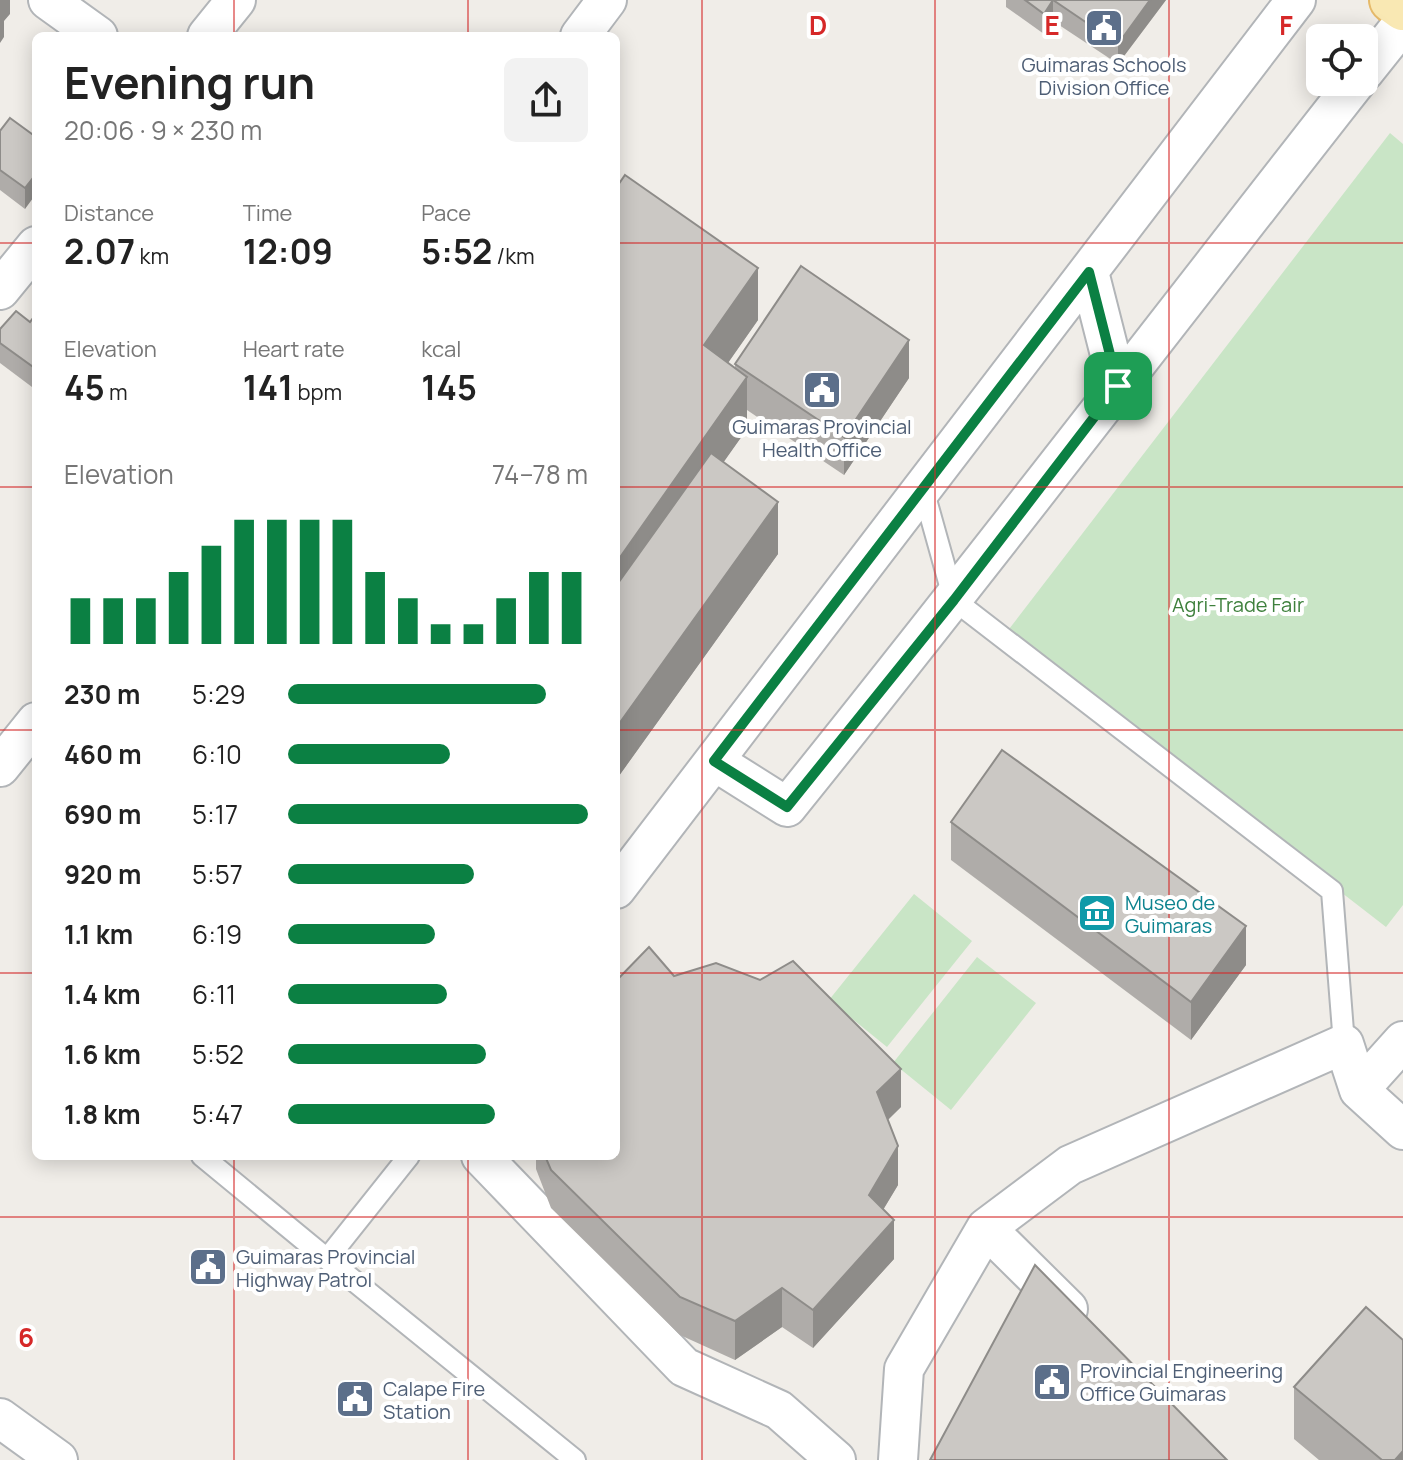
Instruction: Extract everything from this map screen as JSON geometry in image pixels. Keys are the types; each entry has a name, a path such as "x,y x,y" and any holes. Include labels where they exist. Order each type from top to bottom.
{"main road":[{"path":"1392,0 1403,8"}],"street":[{"path":"48,0 92,32"},
{"path":"210,32 236,0"},
{"path":"583,32 607,0"},
{"path":"620,884 1296,0"},
{"path":"1378,54 1403,23"},
{"path":"714,761 787,807 954,600 1345,96"},
{"path":"0,290 32,251"},
{"path":"1089,272 1118,386"},
{"path":"0,767 32,727"},
{"path":"1359,1090 1403,1041"},
{"path":"898,1460 904,1369 986,1228 1070,1165 1344,1044 1359,1090 1403,1130"},
{"path":"485,1160 684,1367 779,1410 836,1460"},
{"path":"986,1228 1097,1339"},
{"path":"0,1418 58,1460"}],"lane":[{"path":"923,489 954,600 1332,891 1344,1044"},
{"path":"207,1160 575,1460"},
{"path":"327,1259 406,1160"}],"green space":[{"name":"Agri-Trade Fair","path":"1390,133 1403,144 1403,905 1386,927 1006,633"},
{"path":"914,894 972,941 887,1047 829,1000"},
{"path":"977,957 1036,1003 951,1110 893,1063"}],"building":[{"path":"1025,0 1053,0 1044,14"},
{"path":"1053,0 1150,0 1118,44"},
{"path":"10,118 32,134 32,179 25,188 0,170 0,131"},
{"path":"625,175 758,268 704,345 747,377 620,557 620,182"},
{"name":"Guimaras Provincial Health Office","path":"801,266 909,340 844,437 735,364"},
{"path":"16,311 30,322 32,319 32,366 0,343 0,329"},
{"path":"711,453 778,502 620,722 620,580"},
{"name":"Museo de Guimaras","path":"1002,750 1246,926 1191,1002 951,822"},
{"path":"649,947 674,976 716,963 760,980 793,961 901,1069 877,1092 898,1146 869,1195 894,1220 813,1310 782,1288 735,1321 680,1297 551,1170 547,1160 620,1160 620,977"},
{"name":"Provincial Engineering Office Guimaras","path":"1035,1265 1227,1460 930,1460"},
{"path":"1366,1307 1403,1340 1403,1451 1395,1460 1382,1460 1294,1387"}],"place":[{"name":"Guimaras Schools Division Office","path":"1104,28"},
{"name":"Guimaras Provincial Health Office","path":"822,390"},
{"name":"Museo de Guimaras","path":"1097,913"},
{"name":"Guimaras Provincial Highway Patrol","path":"208,1267"},
{"name":"Provincial Engineering Office Guimaras","path":"1052,1382"},
{"name":"Calape Fire Station","path":"355,1399"}],"route":[{"path":"1089,272 1118,386 954,600 787,807 714,761 1089,272"}]}
